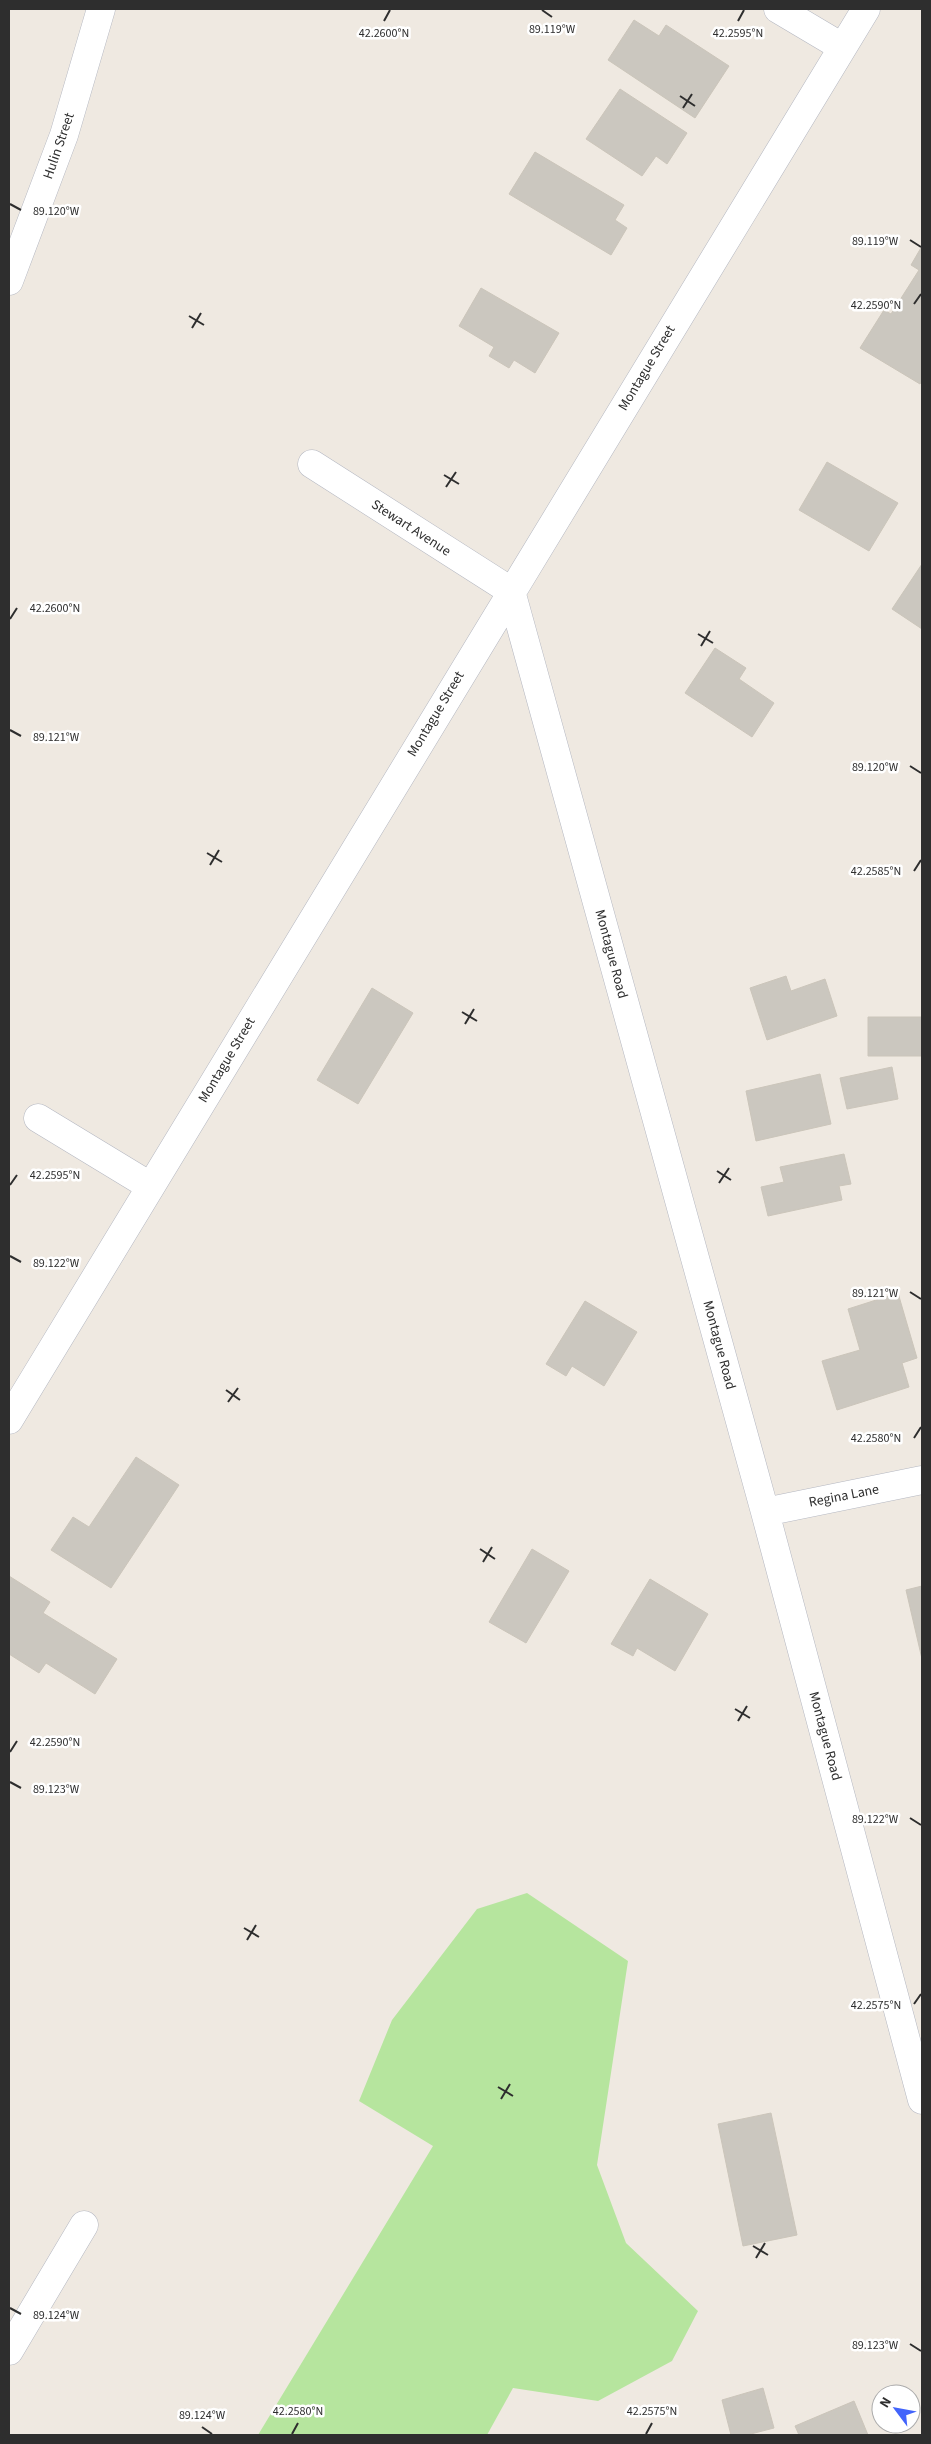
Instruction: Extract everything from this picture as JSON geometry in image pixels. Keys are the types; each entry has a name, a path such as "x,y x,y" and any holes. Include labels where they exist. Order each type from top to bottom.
{"street":[{"name":"Hulin Street","path":"9,281 64,135 102,9"},
{"path":"778,9 842,47"},
{"name":"Montague Street","path":"9,1420 866,9"},
{"name":"Stewart Avenue","path":"312,464 511,591"},
{"name":"Montague Road","path":"511,591 917,2062 922,2100"},
{"path":"38,1118 150,1186"},
{"name":"Regina Lane","path":"765,1512 922,1480"},
{"path":"9,2351 84,2225"}],"green space":[{"path":"527,1893 628,1961 597,2165 626,2243 698,2311 672,2361 598,2401 513,2388 487,2435 258,2435 433,2146 359,2101 392,2020 477,1909"}],"building":[{"path":"634,20 659,36 666,25 729,66 695,118 608,60"},
{"path":"620,89 687,133 667,164 656,156 642,176 586,139"},
{"path":"535,152 624,205 615,220 627,228 611,255 509,194"},
{"path":"922,246 922,380 920,384 860,348 884,310 891,314 919,270 911,265"},
{"path":"481,288 559,333 535,373 514,360 509,368 489,356 494,347 459,326"},
{"path":"827,462 898,503 869,551 799,510"},
{"path":"922,564 922,629 892,609"},
{"path":"715,648 746,668 739,679 774,703 752,737 685,693"},
{"path":"786,976 791,991 825,979 837,1016 767,1040 750,988"},
{"path":"372,988 413,1013 358,1104 317,1080"},
{"path":"868,1017 922,1017 922,1056 868,1056"},
{"path":"892,1067 898,1099 847,1109 840,1078"},
{"path":"820,1074 831,1124 756,1141 746,1091"},
{"path":"844,1154 851,1184 839,1186 842,1200 768,1216 761,1187 784,1182 780,1167"},
{"path":"898,1293 917,1358 902,1363 909,1387 837,1410 822,1361 860,1350 848,1309"},
{"path":"585,1301 637,1332 604,1386 572,1366 566,1376 546,1364"},
{"path":"136,1457 179,1485 111,1588 51,1550 73,1517 89,1527"},
{"path":"532,1549 569,1571 526,1643 489,1622"},
{"path":"9,1576 50,1602 43,1613 117,1659 95,1694 46,1663 39,1673 9,1654"},
{"path":"650,1579 708,1614 675,1671 637,1648 633,1656 611,1644"},
{"path":"922,1586 922,1659 906,1590"},
{"path":"771,2113 797,2235 743,2246 718,2124"},
{"path":"763,2388 774,2428 747,2435 731,2435 722,2400"},
{"path":"854,2401 868,2435 799,2435 795,2426"}]}
